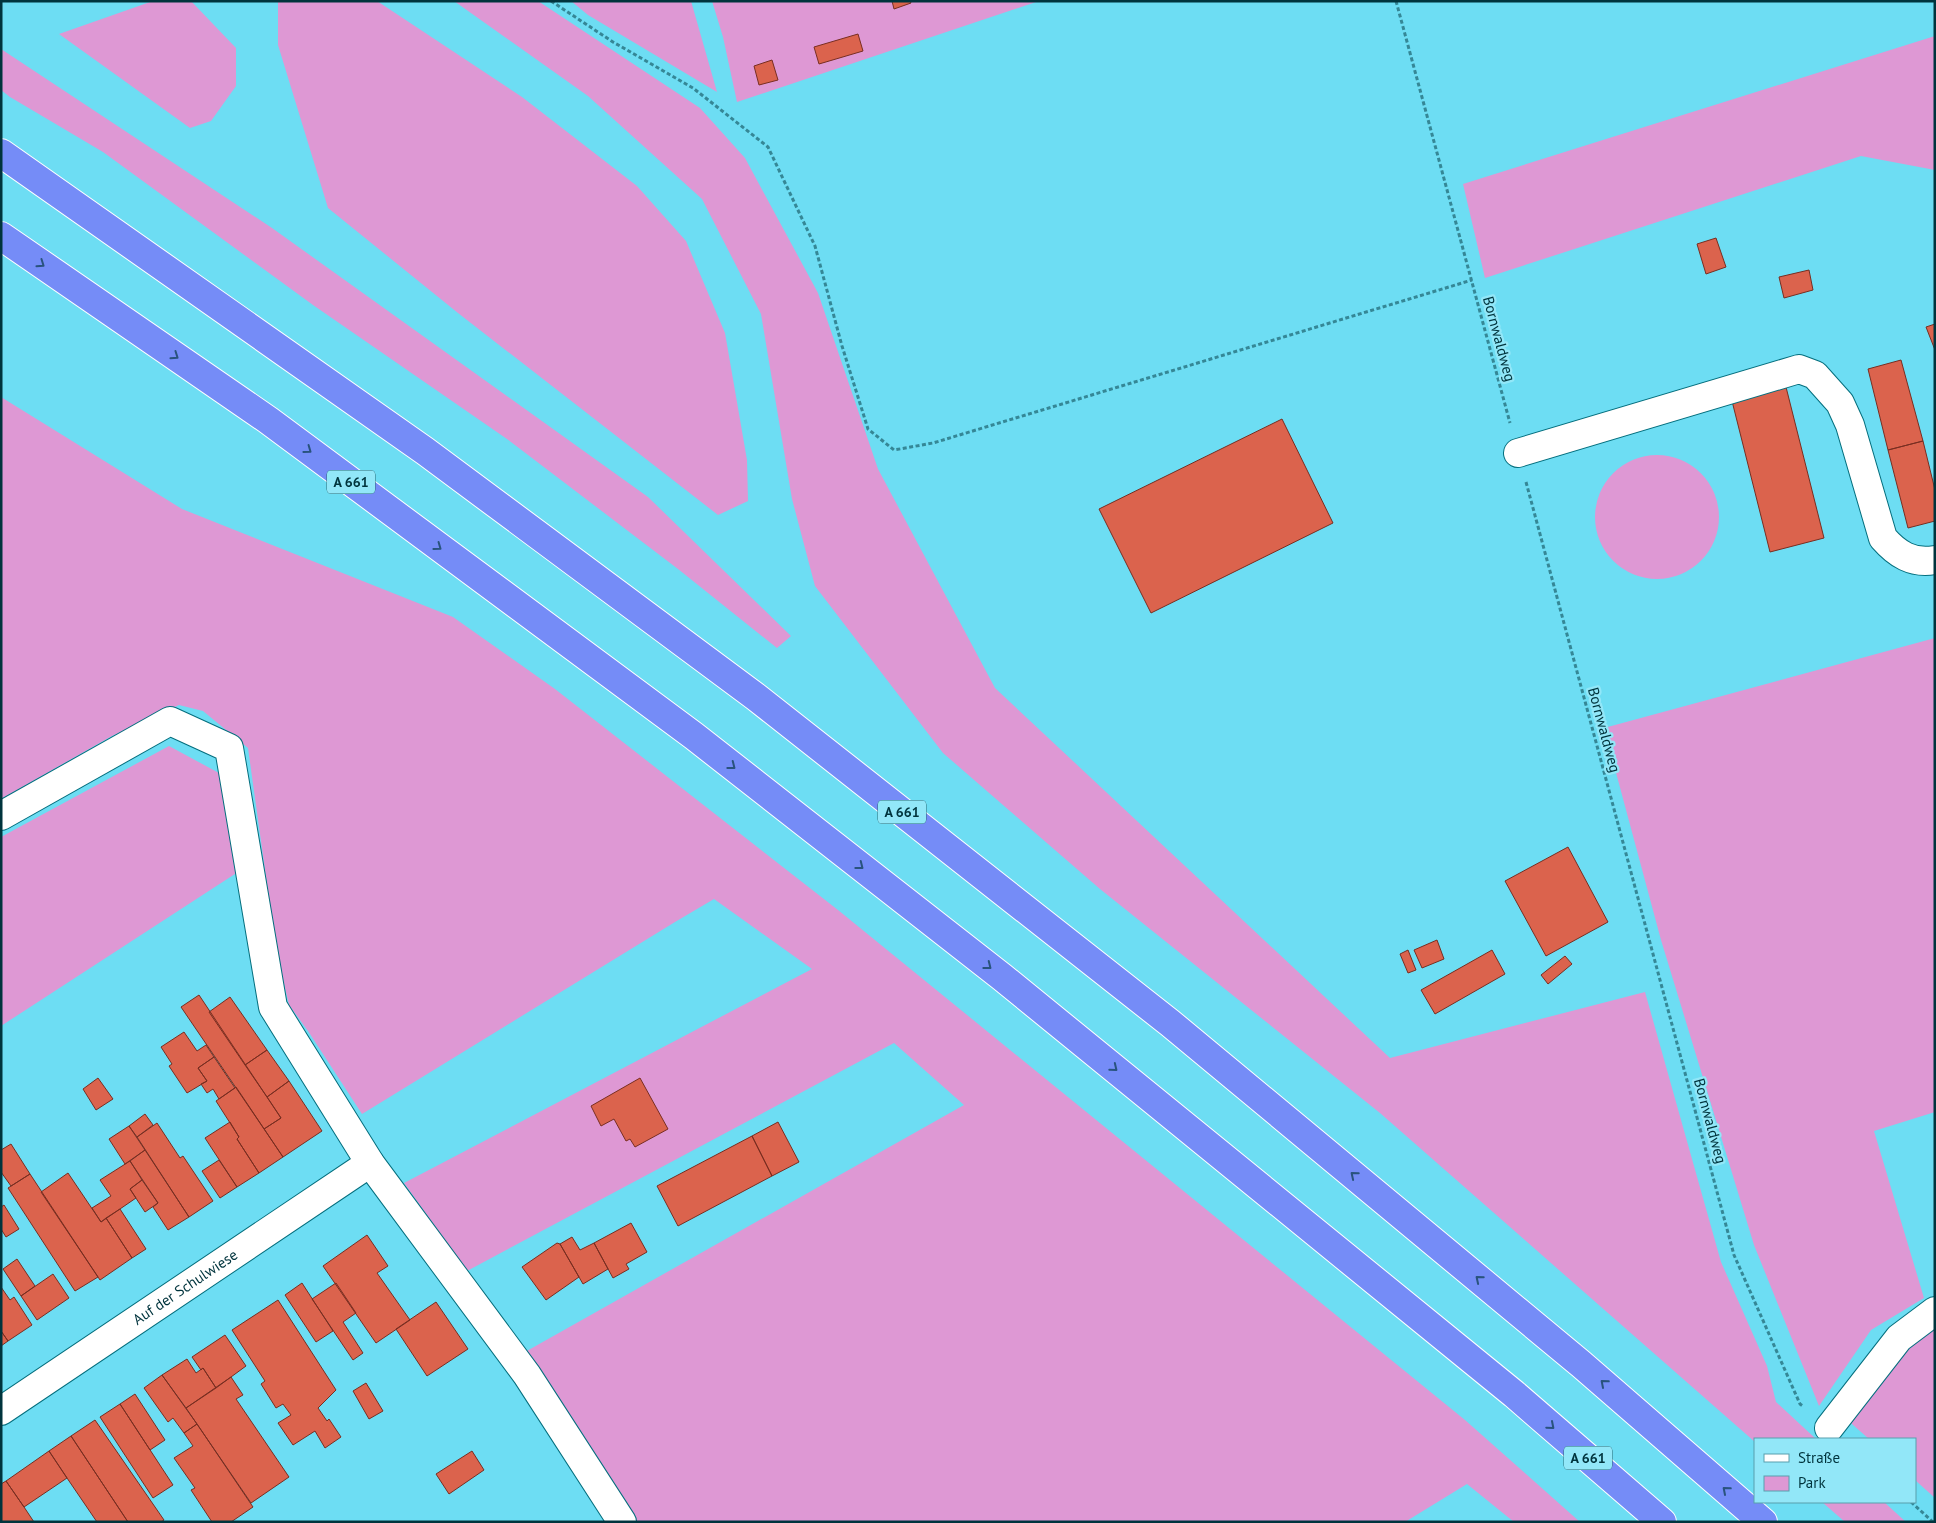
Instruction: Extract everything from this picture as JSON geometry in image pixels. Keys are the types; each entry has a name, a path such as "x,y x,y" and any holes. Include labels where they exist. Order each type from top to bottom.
{"highway":[{"name":"A 661","path":"1,154 425,451 756,697 1170,1023 1582,1364 1763,1522"},
{"name":"A 661","path":"1,236 268,420 694,736 1026,996 1514,1394 1662,1522"}],"street":[{"path":"1518,453 1799,369 1815,375 1840,403 1850,425 1883,538 1892,548 1914,561 1935,560"},
{"path":"1,816 170,721 229,748 273,1007 370,1163 527,1375 622,1522"},
{"name":"Auf der Schulwiese","path":"1,1412 370,1163"},
{"path":"1829,1428 1898,1338 1935,1311"}],"path":[{"path":"551,1 613,42 692,88 768,147 815,246 842,346 868,429 894,450 933,443 1472,280"},
{"name":"Bornwaldweg","path":"1396,1 1734,1255 1800,1404 1829,1428"},
{"path":"1911,1503 1933,1522"}],"green space":[{"path":"153,1 191,1 236,48 236,86 211,121 190,128 59,34"},
{"path":"278,1 377,1 522,97 637,186 686,241 725,333 747,460 748,501 718,515 458,313 328,208 278,45"},
{"path":"454,1 538,1 700,108 745,158 818,293 878,469 995,688 1390,1058 1645,992 1721,1262 1767,1366 1776,1402 1815,1438 1754,1438 1754,1441 1380,1113 1100,889 943,753 815,586 792,499 761,314 702,199 588,96"},
{"path":"571,1 691,1 717,92 588,15"},
{"path":"712,1 1039,1 737,102 723,37"},
{"path":"1935,36 1935,170 1861,156 1485,278 1463,184"},
{"path":"1,49 272,228 648,497 791,636 777,648 678,569 507,439 313,305 103,152 10,97 1,90"},
{"path":"1,397 182,509 453,617 555,689 838,910 1465,1420 1580,1522 1514,1522 1467,1484 1405,1522 636,1522 590,1458 525,1352 964,1105 894,1043 467,1271 404,1183 812,969 714,899 362,1114 289,1005 276,949 248,748 203,711 179,705 112,736 1,799"},
{"path":"1657,455 1681,460 1692,465 1701,473 1709,482 1714,493 1719,517 1714,541 1709,552 1701,561 1692,569 1681,574 1657,579 1633,574 1622,569 1613,561 1605,552 1600,541 1595,517 1600,493 1605,482 1613,473 1622,465 1633,460"},
{"path":"1935,638 1935,1112 1874,1131 1924,1298 1871,1330 1819,1406 1754,1245 1661,940 1604,728"},
{"path":"169,746 219,773 238,872 1,1026 1,837"},
{"path":"1935,1327 1935,1498 1916,1481 1916,1438 1868,1438 1844,1417 1912,1337"},
{"path":"1823,1503 1885,1503 1906,1522 1845,1522"}],"building":[{"path":"892,1 910,1 911,3 894,9"},
{"path":"858,34 863,51 819,64 814,47"},
{"path":"772,60 778,80 759,85 754,66"},
{"path":"1716,238 1726,267 1706,274 1697,244"},
{"path":"1809,270 1813,290 1784,298 1779,277"},
{"path":"1935,324 1935,350 1926,327"},
{"path":"1901,360 1923,441 1888,450 1868,369"},
{"path":"1786,387 1824,538 1770,552 1732,401"},
{"path":"1282,419 1333,523 1151,613 1099,509"},
{"path":"1923,441 1935,490 1935,521 1908,528 1888,450"},
{"path":"1568,847 1608,922 1546,956 1505,881"},
{"path":"1437,940 1444,959 1422,968 1414,950"},
{"path":"1408,950 1416,970 1408,973 1400,954"},
{"path":"1492,950 1505,974 1435,1014 1421,990"},
{"path":"1565,956 1572,964 1548,984 1541,975"},
{"path":"199,995 281,1118 264,1129 181,1007"},
{"path":"230,997 267,1050 245,1065 209,1012"},
{"path":"184,1032 197,1051 206,1045 214,1057 198,1068 207,1081 187,1093 169,1066 172,1064 161,1047"},
{"path":"267,1050 289,1081 267,1097 245,1065"},
{"path":"214,1057 235,1088 219,1099 213,1089 207,1093 201,1084 207,1081 198,1068"},
{"path":"98,1078 113,1099 96,1110 83,1089"},
{"path":"640,1078 668,1129 635,1147 630,1139 626,1141 614,1119 601,1126 591,1106"},
{"path":"289,1081 322,1131 283,1157 264,1129 281,1118 267,1097"},
{"path":"236,1087 283,1157 259,1173 216,1101"},
{"path":"145,1114 153,1125 137,1137 129,1126"},
{"path":"230,1122 239,1137 237,1139 259,1173 237,1187 205,1138"},
{"path":"778,1122 799,1162 772,1176 752,1136"},
{"path":"157,1123 180,1158 183,1156 213,1201 189,1217 137,1137"},
{"path":"129,1126 145,1150 125,1164 109,1139"},
{"path":"752,1136 772,1176 678,1226 657,1186"},
{"path":"11,1144 30,1174 11,1186 1,1172 1,1150"},
{"path":"145,1150 189,1217 168,1230 153,1207 158,1203 130,1161"},
{"path":"219,1160 237,1187 220,1198 202,1171"},
{"path":"130,1161 142,1180 130,1189 136,1198 101,1222 92,1208 111,1196 100,1180"},
{"path":"68,1173 101,1222 106,1218 132,1258 100,1280 41,1192"},
{"path":"30,1174 98,1277 75,1291 8,1188"},
{"path":"142,1180 158,1203 145,1212 130,1189"},
{"path":"4,1205 19,1229 6,1237 1,1229 1,1207"},
{"path":"120,1209 146,1249 132,1258 106,1218"},
{"path":"631,1223 647,1252 626,1264 629,1269 613,1278 594,1243"},
{"path":"367,1235 388,1266 377,1273 410,1320 376,1343 323,1266"},
{"path":"572,1237 580,1250 594,1243 608,1269 583,1284 560,1244"},
{"path":"557,1243 560,1244 579,1277 546,1300 522,1267"},
{"path":"17,1259 35,1286 21,1296 3,1269"},
{"path":"53,1274 69,1298 37,1320 21,1296"},
{"path":"302,1283 333,1331 316,1342 285,1295"},
{"path":"336,1283 356,1313 343,1322 363,1353 353,1360 312,1299"},
{"path":"1,1287 10,1300 14,1297 32,1325 8,1341 1,1331"},
{"path":"278,1300 336,1390 318,1408 327,1421 329,1419 341,1437 325,1448 315,1431 293,1445 278,1423 291,1415 283,1404 276,1408 261,1384 265,1381 232,1330"},
{"path":"436,1302 468,1349 427,1376 396,1329"},
{"path":"1,1331 8,1341 1,1346"},
{"path":"225,1335 246,1366 216,1388 203,1368 201,1370 192,1357"},
{"path":"187,1359 196,1373 203,1368 216,1388 186,1408 162,1375"},
{"path":"162,1375 197,1424 184,1433 173,1418 168,1422 144,1388"},
{"path":"231,1377 243,1395 236,1399 289,1477 251,1503 186,1408"},
{"path":"366,1383 383,1411 369,1419 353,1391"},
{"path":"135,1394 165,1440 150,1450 120,1404"},
{"path":"120,1404 173,1485 153,1498 100,1417"},
{"path":"95,1420 164,1520 161,1522 128,1522 71,1436"},
{"path":"197,1424 253,1507 231,1522 212,1522 191,1490 195,1488 174,1458 193,1446 184,1433"},
{"path":"71,1436 128,1522 97,1522 49,1451"},
{"path":"49,1451 67,1478 24,1507 6,1481"},
{"path":"472,1451 484,1470 449,1494 436,1474"},
{"path":"6,1481 34,1522 1,1522 1,1484"}]}
